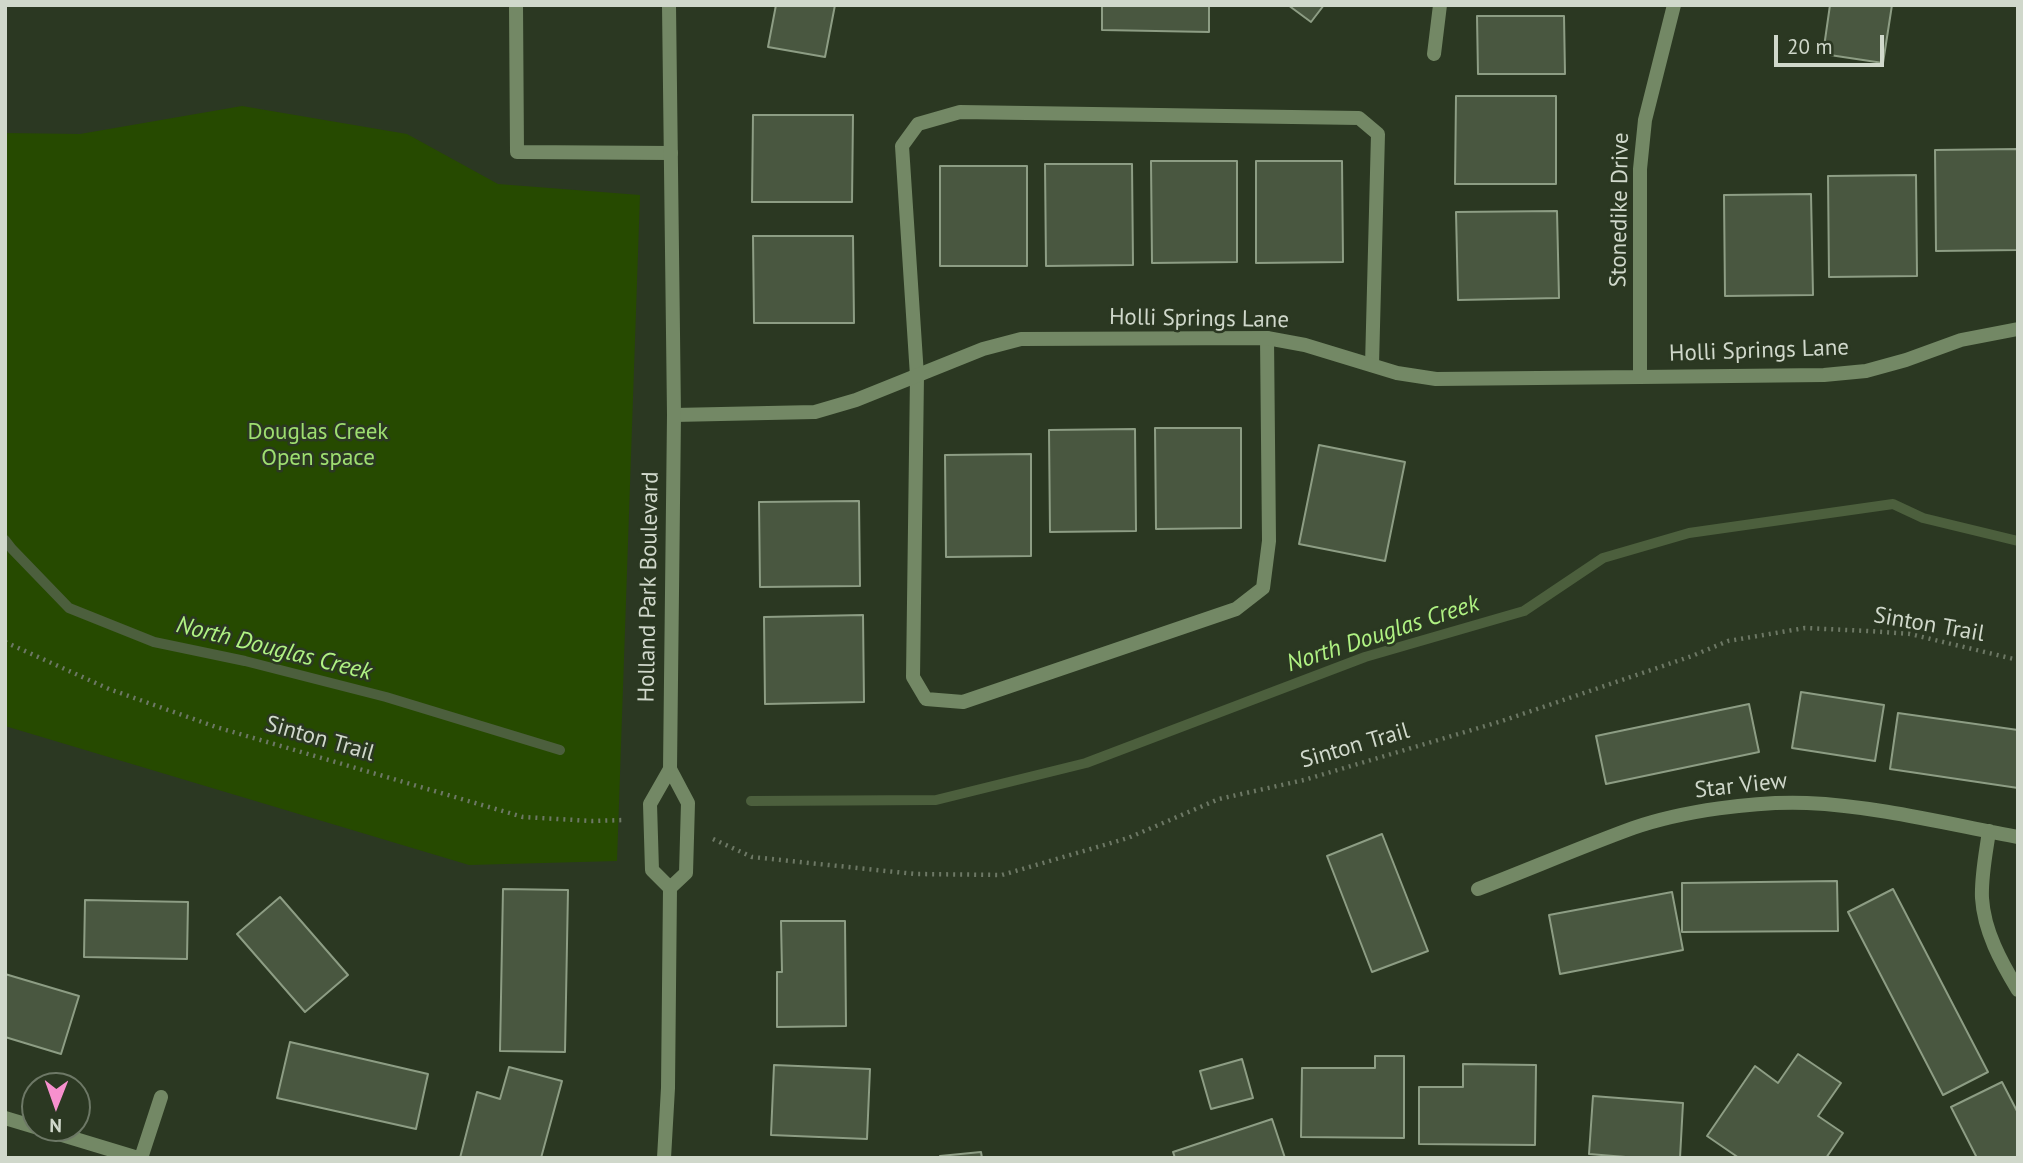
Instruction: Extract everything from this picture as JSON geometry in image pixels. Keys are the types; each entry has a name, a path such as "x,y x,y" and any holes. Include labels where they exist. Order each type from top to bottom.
{"street":[{"path":"516,5 517,152 671,153"},
{"name":"Holland Park Boulevard","path":"664,1158 668,1088 670,888 686,873 688,803 670,769 674,415 669,5"},
{"path":"1434,54 1440,5"},
{"name":"Stonedike Drive","path":"1640,377 1640,169 1645,120 1674,5"},
{"path":"1268,338 1269,541 1263,588 1236,608 963,702 926,699 913,677 917,376 902,145 918,124 960,112 1359,118 1378,134 1372,365"},
{"name":"Holli Springs Lane","path":"674,415 814,412 856,400 983,349 1021,339 1268,338 1306,345 1397,373 1436,379 1640,377 1824,375 1866,371 1961,340 2018,329"},
{"path":"670,769 650,804 652,870 670,888"},
{"name":"Star View","path":"1478,889 1635,828 1707,810 1762,804 1805,803 1856,807 2018,836"},
{"path":"1989,831 1982,896 1986,925 2018,990"},
{"path":"86,1142 139,1158 161,1097"}],"path":[{"name":"Sinton Trail","path":"709,838 752,857 915,874 1002,874 1128,838 1219,799 1304,780 1502,721 1692,656 1728,641 1805,628 1868,631 1910,634 2018,660"},
{"name":"Sinton Trail","path":"5,642 109,690 216,727 523,817 627,820"}],"green space":[{"name":"Douglas Creek Open space","path":"242,106 407,134 498,184 640,195 617,861 469,865 5,726 5,133 80,134"}],"building":[{"path":"776,5 835,5 825,57 768,47"},
{"path":"1102,5 1209,5 1209,32 1102,30"},
{"path":"1288,5 1324,5 1311,22"},
{"path":"1830,5 1892,5 1883,63 1823,54"},
{"path":"1477,16 1564,16 1565,74 1478,74"},
{"path":"1456,96 1556,96 1556,184 1455,184"},
{"path":"753,115 853,115 852,202 752,202"},
{"path":"2018,149 2018,250 1936,251 1935,150"},
{"path":"1151,161 1237,161 1237,262 1152,263"},
{"path":"1256,161 1342,161 1343,262 1256,263"},
{"path":"1045,164 1132,164 1133,265 1046,266"},
{"path":"940,166 1027,166 1027,266 940,266"},
{"path":"1916,175 1917,276 1829,277 1828,176"},
{"path":"1811,194 1813,295 1725,296 1724,195"},
{"path":"1557,211 1559,298 1458,300 1456,212"},
{"path":"753,236 853,236 854,323 754,323"},
{"path":"1155,428 1241,428 1241,528 1156,529"},
{"path":"1135,429 1136,531 1050,532 1049,430"},
{"path":"1319,445 1405,462 1385,561 1299,544"},
{"path":"1031,454 1031,556 946,557 945,455"},
{"path":"859,501 860,586 760,587 759,502"},
{"path":"863,615 864,702 765,704 764,617"},
{"path":"1801,692 1884,705 1875,761 1792,748"},
{"path":"1749,704 1759,752 1606,784 1596,736"},
{"path":"1898,713 2018,730 2018,788 1890,769"},
{"path":"1382,834 1428,951 1372,972 1327,856"},
{"path":"1837,881 1838,931 1682,932 1682,883"},
{"path":"503,889 568,890 565,1052 500,1051"},
{"path":"1893,889 1988,1072 1943,1095 1848,912"},
{"path":"1672,892 1683,950 1560,974 1549,915"},
{"path":"280,897 348,975 305,1012 237,934"},
{"path":"85,900 188,902 187,959 84,957"},
{"path":"781,921 845,921 846,1026 777,1027 777,972 782,972"},
{"path":"5,974 79,996 61,1054 5,1037"},
{"path":"290,1042 428,1074 416,1129 277,1098"},
{"path":"1798,1054 1841,1083 1818,1116 1843,1133 1826,1158 1739,1158 1707,1136 1755,1066 1778,1083"},
{"path":"1375,1056 1404,1056 1404,1138 1301,1137 1302,1068 1375,1068"},
{"path":"1242,1059 1253,1098 1211,1109 1200,1071"},
{"path":"1463,1064 1536,1065 1535,1145 1419,1144 1419,1087 1463,1087"},
{"path":"774,1065 870,1069 867,1139 771,1135"},
{"path":"509,1067 562,1081 541,1158 460,1158 477,1092 500,1099"},
{"path":"2002,1082 2018,1113 2018,1158 1977,1158 1951,1107"},
{"path":"1593,1096 1683,1103 1680,1158 1589,1154"},
{"path":"1272,1119 1285,1158 1175,1158 1173,1152"},
{"path":"981,1152 982,1158 940,1158 940,1156"}],"waterway":[{"name":"North Douglas Creek","path":"751,801 936,800 1086,763 1365,657 1524,611 1603,558 1689,533 1893,504 1923,518 2018,541"},
{"name":"North Douglas Creek","path":"5,540 69,608 154,642 245,661 386,697 560,750"}]}
